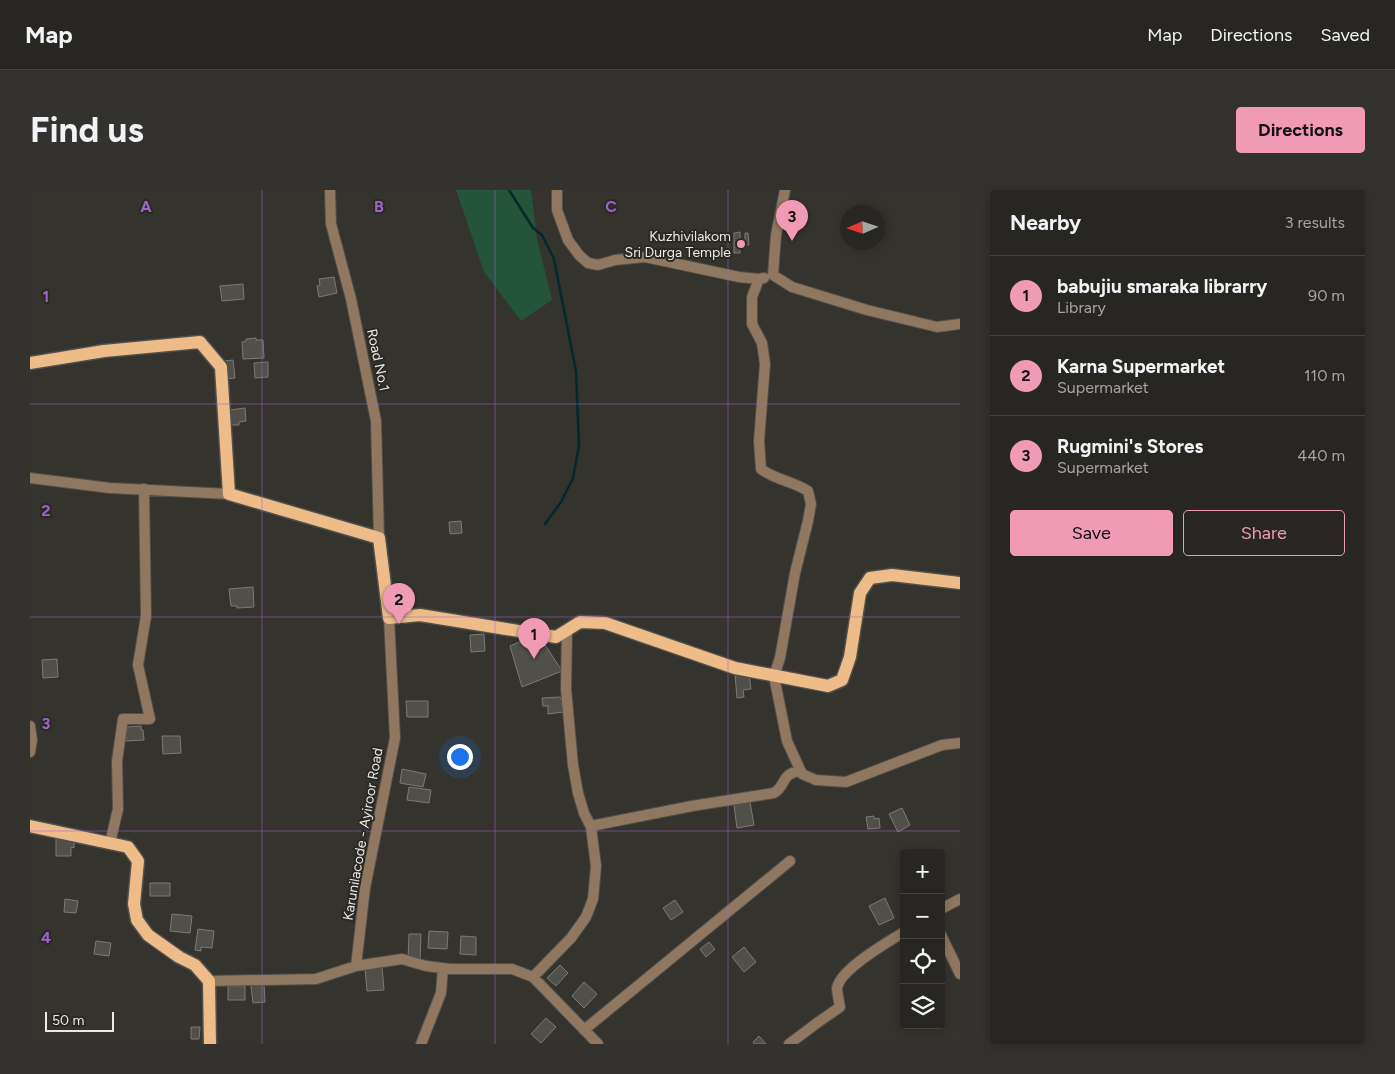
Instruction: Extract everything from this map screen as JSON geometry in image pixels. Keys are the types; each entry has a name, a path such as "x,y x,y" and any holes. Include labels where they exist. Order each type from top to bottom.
{"main road":[{"path":"30,363 104,351 200,342 221,368 229,494 379,538 389,618 420,614 556,637 580,622 604,623 735,668 828,686 842,680 850,656 860,593 870,578 892,575 960,583"},
{"path":"30,826 128,847 138,861 134,904 137,920 148,935 194,965 209,981 210,1044"}],"street":[{"name":"Road No.1","path":"330,190 331,224 351,299 376,421 379,538"},
{"path":"557,190 557,210 568,240 579,255 588,263 598,265 615,260 645,257 708,271 759,279 773,275 792,287 867,310 937,327 960,324"},
{"path":"773,275 776,235 785,190"},
{"path":"759,279 752,297 752,324 762,343 765,364 759,442 761,469 768,475 794,482 808,491 811,504 795,573 780,658 774,676 787,741 802,774 816,780 846,782 942,745 960,743"},
{"path":"30,478 110,488 229,494"},
{"path":"110,843 118,809 117,761 123,719 150,719 138,665 146,616 144,489"},
{"name":"Karunilacode - Ayiroor Road","path":"356,966 365,888 395,738 389,618"},
{"path":"533,977 572,938 586,917 593,899 596,866 591,827 584,813 578,793 571,747 566,689 567,630"},
{"path":"30,726 32,740 30,752"},
{"path":"591,827 692,806 774,793 780,789 784,778 792,772 800,771"},
{"path":"584,1030 790,861"},
{"path":"945,907 960,899"},
{"path":"789,1044 817,1022 840,1008 837,988 841,979 860,960 900,935"},
{"path":"943,939 960,974"},
{"path":"209,981 316,979 356,966 402,959 426,966 443,968 512,969 533,977 598,1044"},
{"path":"421,1044 441,993 443,968"}],"green space":[{"path":"456,190 531,190 537,239 552,300 521,321 484,272"}],"building":[{"path":"740,232 740,253 734,253 734,233"},
{"path":"745,233 748,233 749,245 745,245"},
{"path":"334,277 337,293 319,297 317,286 320,285 319,279"},
{"path":"243,284 244,299 222,301 220,286"},
{"path":"256,338 256,340 263,340 264,358 243,359 242,342 246,341 246,339"},
{"path":"233,360 235,378 226,379 225,361"},
{"path":"268,362 268,377 255,378 254,363"},
{"path":"245,408 246,421 239,422 239,425 231,425 230,410"},
{"path":"461,521 462,533 450,534 449,522"},
{"path":"253,587 254,607 237,608 237,606 231,606 229,589"},
{"path":"484,634 485,651 471,652 470,635"},
{"path":"538,634 562,671 522,687 510,646"},
{"path":"57,659 58,677 43,678 42,660"},
{"path":"749,673 751,689 743,690 744,697 737,698 735,674"},
{"path":"542,698 561,698 563,712 548,714 548,706 543,706"},
{"path":"406,701 428,701 428,717 407,717"},
{"path":"141,726 144,740 126,741 125,729 127,727"},
{"path":"162,736 180,736 181,753 163,754"},
{"path":"402,769 426,774 423,787 400,783"},
{"path":"409,787 431,790 429,803 407,800"},
{"path":"750,802 754,825 737,828 734,805"},
{"path":"902,808 910,825 898,832 889,814"},
{"path":"874,816 874,819 879,818 880,828 868,829 866,817"},
{"path":"56,838 74,838 74,848 71,847 71,856 56,856"},
{"path":"150,883 170,883 170,896 150,896"},
{"path":"885,898 894,918 879,925 869,906"},
{"path":"65,899 78,901 76,913 64,912"},
{"path":"675,900 683,912 671,920 663,908"},
{"path":"172,914 192,916 190,933 170,931"},
{"path":"198,929 214,931 212,948 201,947 201,951 195,950"},
{"path":"429,931 448,932 447,949 428,948"},
{"path":"409,934 421,934 420,960 408,960"},
{"path":"461,936 476,937 476,955 460,954"},
{"path":"96,941 111,943 109,956 94,954"},
{"path":"709,942 715,949 706,957 700,949"},
{"path":"744,947 756,962 744,972 732,957"},
{"path":"560,965 568,973 556,986 547,978"},
{"path":"382,966 384,990 367,991 365,967"},
{"path":"584,982 597,994 584,1008 572,996"},
{"path":"264,984 265,1002 253,1003 251,986"},
{"path":"228,986 245,986 245,1000 228,1000"},
{"path":"546,1018 556,1027 541,1043 531,1034"},
{"path":"191,1027 200,1027 199,1039 191,1039"},
{"path":"759,1036 766,1044 754,1044 753,1042"}],"waterway":[{"path":"509,190 533,228 542,235 554,259 576,371 579,446 573,478 561,502 545,524"}],"place":[{"name":"Rugmini's Stores","path":"792,241"},
{"name":"Kuzhivilakom Sri Durga Temple","path":"741,244"},
{"name":"Karna Supermarket","path":"399,624"},
{"name":"babujiu smaraka librarry","path":"534,659"}]}
